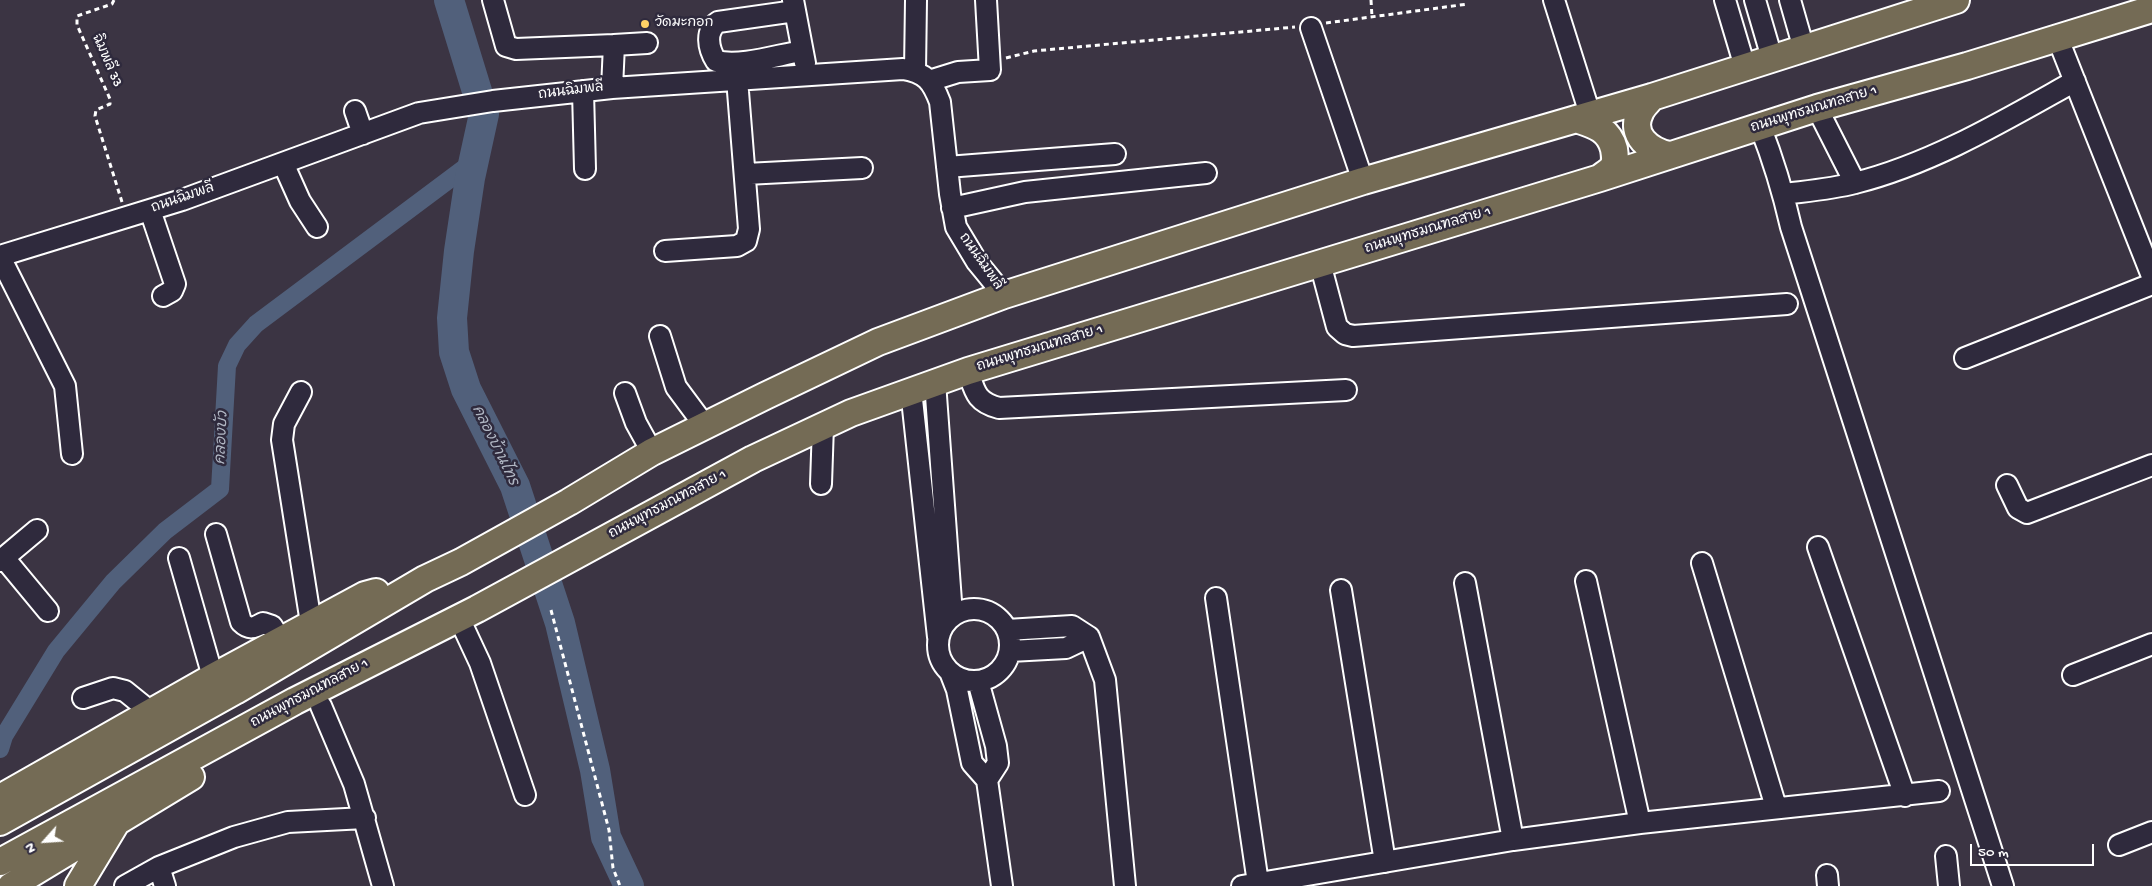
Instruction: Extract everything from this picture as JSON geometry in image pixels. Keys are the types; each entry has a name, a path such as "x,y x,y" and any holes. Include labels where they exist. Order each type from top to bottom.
{"main road":[{"path":"0,822 235,691 425,579 461,562 569,502 652,452 878,342 1004,295 1364,181 1652,97 1956,0"},
{"name":"ถนนพุทธมณฑลสาย 1","path":"0,862 295,701 460,618 753,459 823,425 968,370 1600,178 1817,108 2058,39 2152,9"},
{"path":"1652,97 1640,112 1637,122 1638,131 1643,142 1649,148 1657,153 1669,155"},
{"path":"1583,117 1605,132 1612,140 1615,161 1612,168 1600,178"},
{"path":"10,793 213,677 365,595 425,579"},
{"path":"10,886 209,767 321,706 410,654 460,618"},
{"path":"78,886 116,822"}],"street":[{"path":"493,0 506,46 516,49 647,43"},
{"path":"916,0 922,76 990,70 986,0"},
{"path":"1554,0 1583,117"},
{"path":"1725,0 1745,67"},
{"path":"1755,0 1772,58"},
{"path":"1790,0 1804,49"},
{"path":"802,51 743,61 716,61 712,54 709,32 712,26 718,22 794,6 808,75"},
{"path":"1312,26 1364,181"},
{"path":"2058,39 2152,276"},
{"path":"612,88 614,45"},
{"name":"ถนนฉิมพลี","path":"0,257 150,210 419,113 493,101 612,88 875,70 922,76 936,90 940,102 952,208 956,227 977,262 1004,295"},
{"path":"665,251 737,246 746,241 749,228 746,174 737,79"},
{"path":"1784,194 1855,183 1905,166 1979,134 2075,81"},
{"path":"583,91 584,169"},
{"path":"1817,108 1855,183"},
{"path":"355,111 362,134"},
{"path":"1760,126 1784,194 1791,226 2003,886"},
{"path":"947,167 1116,154"},
{"path":"283,163 300,202 317,227"},
{"path":"746,174 862,168"},
{"path":"952,208 1026,192 1206,173"},
{"path":"150,210 175,284 172,291 163,296"},
{"path":"0,257 65,386 72,454"},
{"path":"1320,264 1337,327 1345,334 1353,336 1787,304"},
{"path":"1965,358 2152,284"},
{"path":"660,336 676,387 704,426"},
{"path":"968,370 979,399 985,404 999,408 1346,390"},
{"path":"923,386 952,615"},
{"path":"923,386 939,656 950,672 957,690 972,763 987,780 1002,886"},
{"path":"301,392 284,424 282,440 312,623"},
{"path":"625,393 636,423 652,452"},
{"path":"821,484 823,425"},
{"path":"2007,484 2018,508 2027,513 2152,465"},
{"path":"37,530 2,560 48,611"},
{"path":"216,534 241,622 246,627 253,628 263,623 272,626 280,640"},
{"path":"1818,547 1905,796"},
{"path":"179,558 213,677"},
{"path":"1702,563 1776,807"},
{"path":"1586,580 1640,823"},
{"path":"1466,583 1513,840"},
{"path":"1341,590 1385,862"},
{"path":"1216,598 1250,885 1513,840 1776,807 1905,796 1939,791"},
{"path":"938,637 941,628 952,615 963,609 975,608 987,610 998,617 1010,638 1010,651 1006,662 999,672 989,678 968,681 950,672"},
{"path":"460,618 480,663 525,795"},
{"path":"1007,630 1072,626 1089,637 1105,680 1125,886"},
{"path":"1010,651 1066,648 1089,637"},
{"path":"2073,675 2152,644"},
{"path":"978,681 996,746 998,763 987,780"},
{"path":"83,698 113,688 124,691 151,712"},
{"path":"321,706 354,784 365,818 381,886"},
{"path":"125,886 159,867 234,837 288,822 365,818"},
{"path":"2119,844 2152,832"},
{"path":"1946,856 1949,886"},
{"path":"159,867 165,886"}],"path":[{"name":"ฉิมพลี 33","path":"114,0 112,4 77,16 77,24 110,99 110,104 96,110 96,116 123,205"},
{"path":"1371,0 1372,17"},
{"path":"990,70 1002,59 1034,52 1312,26 1468,4"},
{"path":"551,610 609,830 613,868 620,886"}],"waterway":[{"name":"คลองบ้านไทร","path":"449,0 484,114 470,178 459,251 452,318 454,352 466,389 515,486 560,623 595,770 606,837 629,886"},
{"name":"คลองบัว","path":"0,749 4,736 56,651 113,582 165,531 220,489 227,366 237,345 256,324 474,161"}],"place":[{"name":"วัดมะกอก","path":"645,24"}]}
